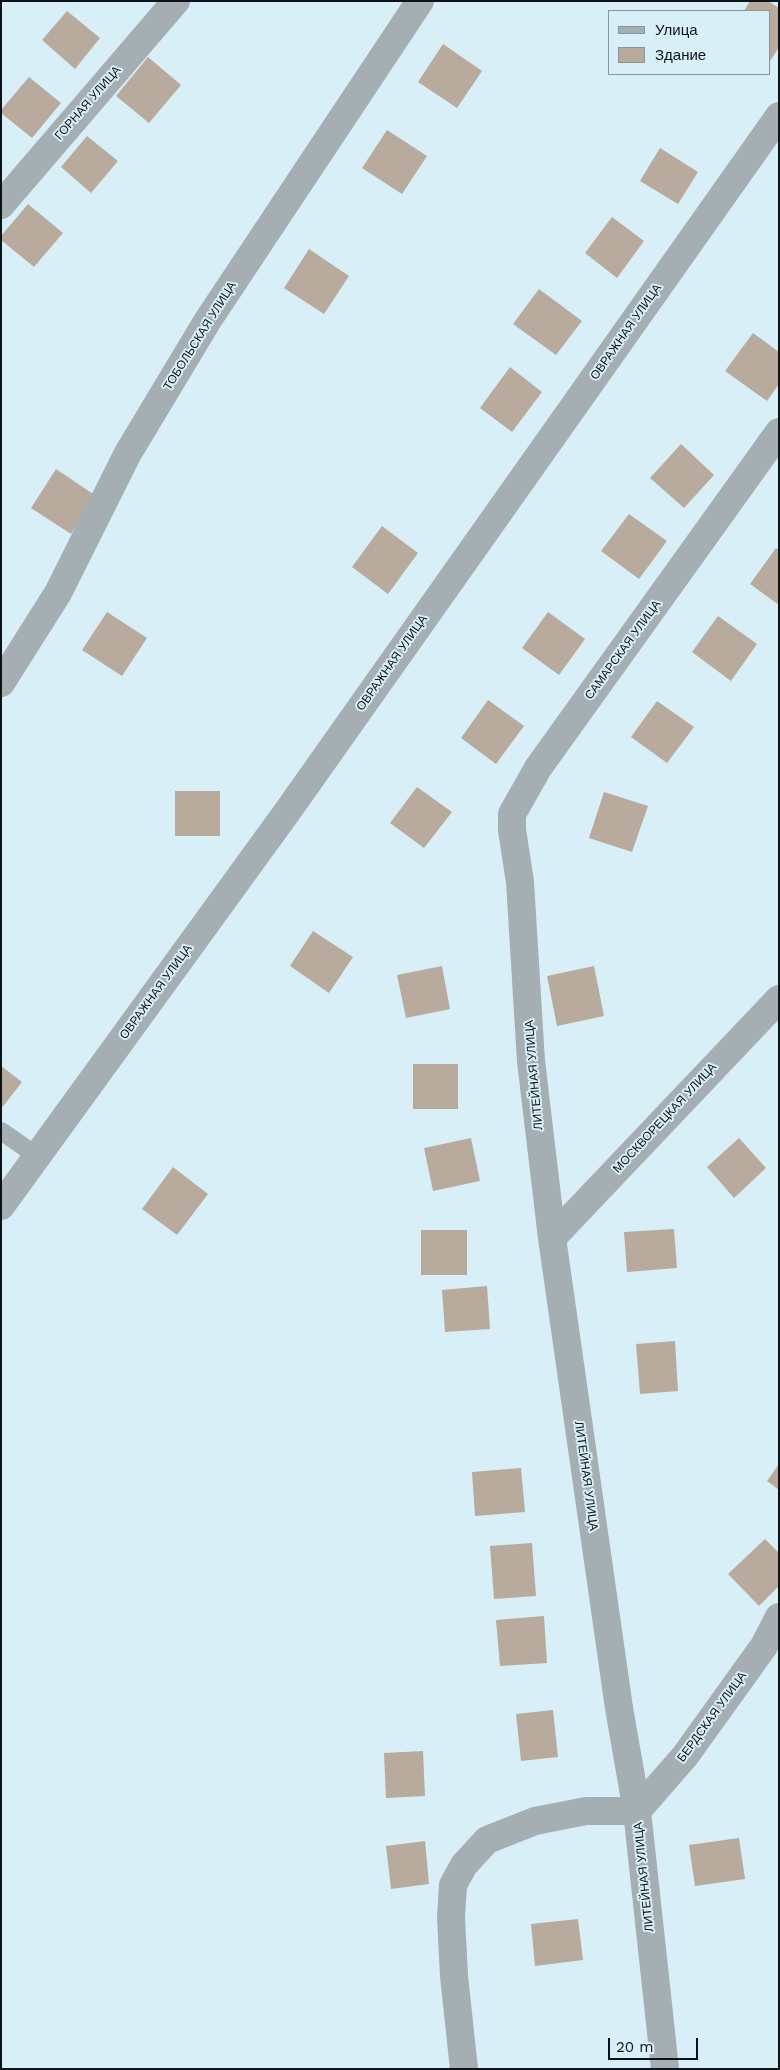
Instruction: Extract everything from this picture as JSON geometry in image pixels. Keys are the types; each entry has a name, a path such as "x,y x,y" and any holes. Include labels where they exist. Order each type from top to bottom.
{"street":[{"name":"ГОРНАЯ УЛИЦА","path":"1,204 176,1"},
{"name":"ТОБОЛЬСКАЯ УЛИЦА","path":"1,683 58,593 128,453 208,320 420,1"},
{"name":"ОВРАЖНАЯ УЛИЦА","path":"1,1206 293,804 779,116"},
{"name":"САМАРСКАЯ УЛИЦА","path":"520,882 512,830 512,814 516,806 538,768 779,432"},
{"name":"ЛИТЕЙНАЯ УЛИЦА","path":"520,882 531,1061 552,1238 619,1708 637,1810 665,2069"},
{"name":"МОСКВОРЕЦКАЯ УЛИЦА","path":"552,1238 779,999"},
{"name":"БЕРДСКАЯ УЛИЦА","path":"637,1810 685,1756 764,1646 779,1617"},
{"path":"464,2069 454,1976 451,1917 453,1885 464,1865 487,1840 535,1821 586,1811 637,1810"}],"lane":[{"path":"1,1131 37,1156"}],"building":[{"path":"750,1 768,1 779,8 779,47 770,61 770,10 745,10"},
{"path":"67,11 100,38 75,69 42,40"},
{"path":"443,44 482,71 457,108 418,82"},
{"path":"148,57 181,85 149,123 116,96"},
{"path":"29,77 61,103 32,138 1,113 1,110"},
{"path":"387,130 427,156 402,194 362,168"},
{"path":"87,136 118,161 91,193 61,167"},
{"path":"660,148 698,172 678,204 640,181"},
{"path":"28,204 63,233 34,267 1,240 1,236"},
{"path":"612,217 644,241 617,278 585,253"},
{"path":"309,249 349,276 324,314 284,288"},
{"path":"539,289 582,321 556,355 513,324"},
{"path":"753,333 779,352 779,384 767,401 725,371"},
{"path":"510,367 542,392 512,432 480,408"},
{"path":"681,444 714,475 684,508 650,478"},
{"path":"56,469 96,496 71,534 31,508"},
{"path":"629,514 667,541 639,579 601,551"},
{"path":"382,526 418,553 388,594 352,567"},
{"path":"776,548 779,550 779,605 750,584"},
{"path":"107,612 147,638 122,676 82,650"},
{"path":"548,612 585,639 559,675 522,648"},
{"path":"718,616 757,644 731,681 692,652"},
{"path":"488,700 524,726 496,764 461,738"},
{"path":"657,701 694,727 667,763 631,737"},
{"path":"417,787 452,812 424,848 390,823"},
{"path":"175,791 220,791 220,836 175,836"},
{"path":"604,792 648,806 632,852 589,838"},
{"path":"313,931 353,957 329,993 290,966"},
{"path":"442,966 450,1009 406,1018 397,975"},
{"path":"594,966 604,1016 557,1026 547,976"},
{"path":"413,1064 458,1064 458,1109 413,1109"},
{"path":"1,1066 22,1082 1,1109"},
{"path":"471,1138 480,1181 433,1191 424,1148"},
{"path":"739,1138 766,1168 734,1198 707,1167"},
{"path":"173,1167 208,1194 177,1235 142,1209"},
{"path":"674,1229 677,1268 627,1272 624,1232"},
{"path":"421,1230 467,1230 467,1275 421,1275"},
{"path":"487,1286 490,1329 445,1332 442,1290"},
{"path":"675,1341 678,1391 640,1394 636,1344"},
{"path":"779,1464 779,1490 767,1481"},
{"path":"521,1468 525,1512 475,1516 472,1472"},
{"path":"765,1539 779,1553 779,1586 759,1606 728,1574"},
{"path":"532,1543 536,1596 494,1599 490,1546"},
{"path":"544,1616 547,1663 500,1666 496,1620"},
{"path":"553,1710 558,1757 521,1761 516,1714"},
{"path":"423,1751 425,1796 386,1798 384,1753"},
{"path":"739,1838 745,1879 695,1886 689,1845"},
{"path":"425,1841 429,1884 391,1889 386,1846"},
{"path":"578,1919 583,1960 535,1966 531,1924"}]}
